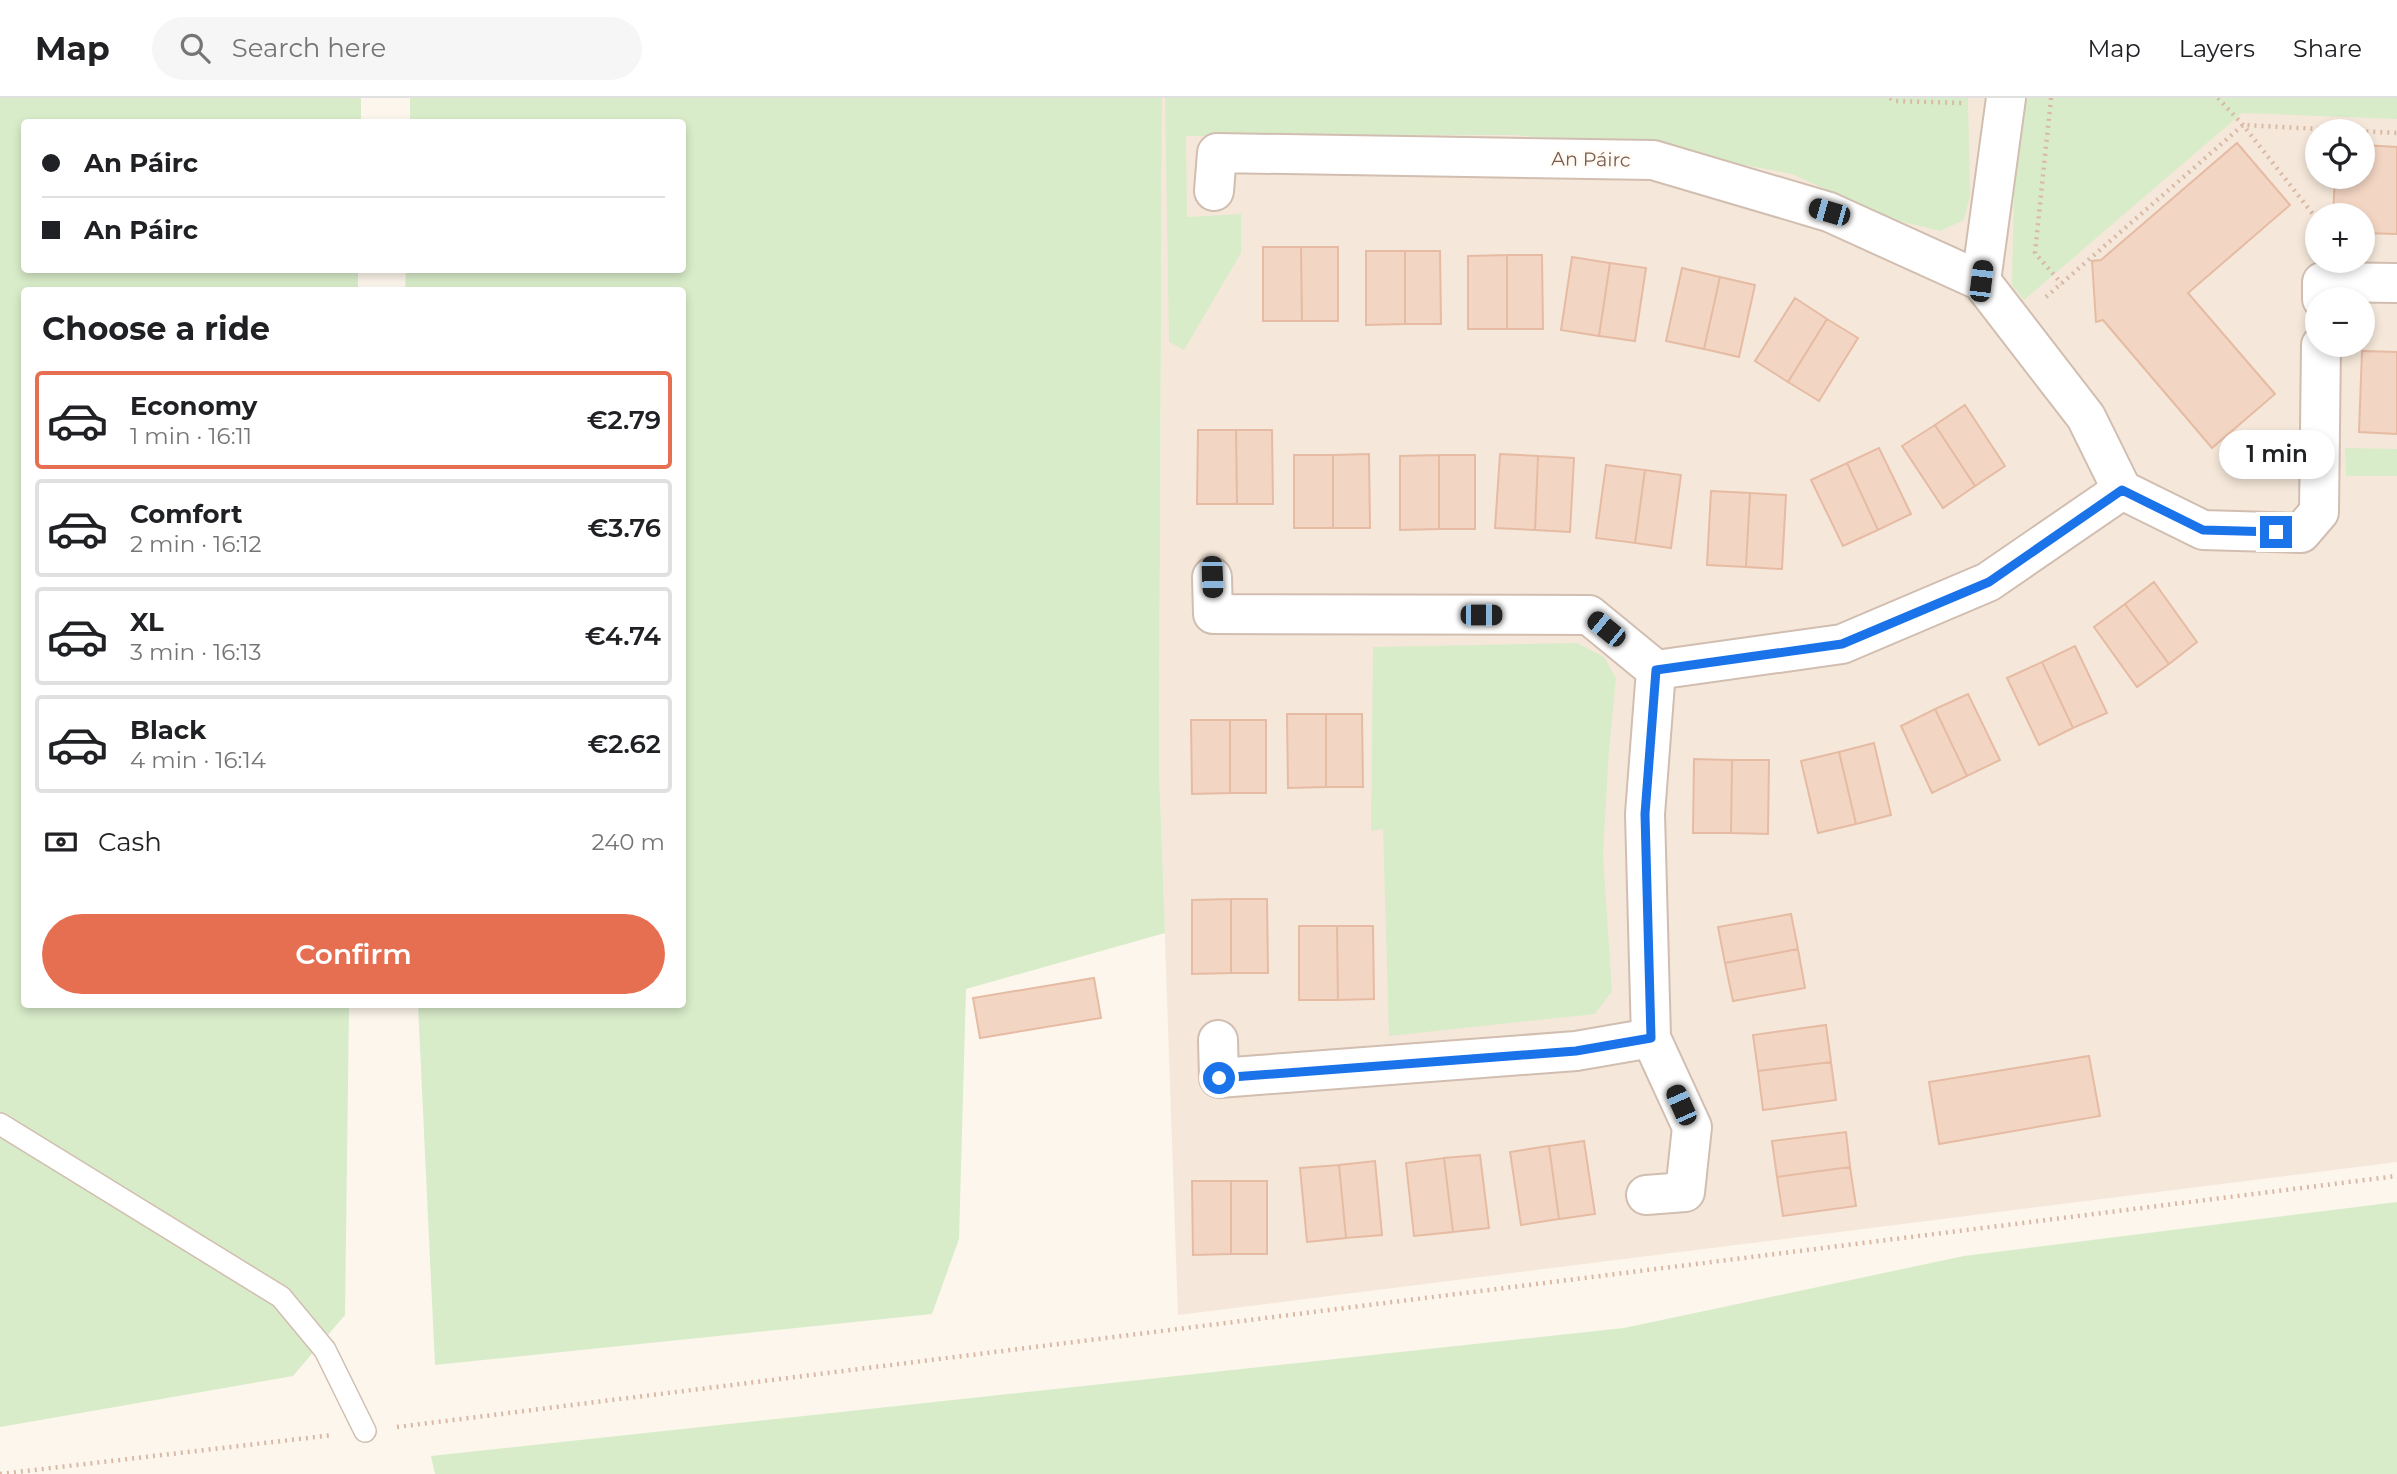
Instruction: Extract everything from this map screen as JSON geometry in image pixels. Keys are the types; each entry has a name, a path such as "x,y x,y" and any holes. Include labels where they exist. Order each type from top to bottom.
{"street":[{"path":"1981,281 2006,99"},
{"name":"An Páirc","path":"1214,191 1217,153 1653,160 1829,212 1981,281 2086,417 2122,490"},
{"path":"2322,287 2322,282 2397,283"},
{"path":"1212,577 1213,614 1589,615 1656,670 1842,644 1989,582 2122,490 2203,530 2301,533 2319,512 2321,357"},
{"path":"1646,1195 1685,1192 1692,1127 1651,1038 1645,814 1656,670"},
{"path":"1218,1040 1219,1078 1576,1051 1651,1038"}],"lane":[{"path":"0,1124 281,1297 325,1350 365,1431"}],"path":[{"path":"1890,98 1948,104 2006,99"},
{"path":"2051,98 2035,253 2062,284"},
{"path":"2218,98 2243,125 2305,204"},
{"path":"2014,325 2243,125 2397,133"},
{"path":"0,1474 365,1431 2397,1176"}],"shaded area":[{"path":"1162,98 2397,98 2397,1162 1178,1315 1159,769"}],"green space":[{"path":"0,98 361,98 361,119 21,119 21,273 358,273 358,287 21,287 21,1008 349,1008 345,1315 293,1376 0,1427"},
{"path":"410,98 1162,98 1159,769 1165,933 966,989 959,1239 932,1314 435,1365 418,1008 686,1008 686,287 405,287 406,273 686,273 686,119 410,119"},
{"path":"1165,98 1968,98 1970,195 1964,220 1940,231 1892,219 1792,174 1652,147 1513,135 1186,136 1187,217 1241,214 1241,253 1184,350 1169,342"},
{"path":"2016,98 2397,98 2397,119 2242,113 2024,300 2012,285"},
{"path":"2345,448 2397,449 2397,476 2346,476"},
{"path":"1577,643 1604,657 1616,678 1603,854 1612,991 1595,1014 1389,1036 1383,829 1371,831 1373,647"},
{"path":"2397,1202 2397,1474 435,1474 431,1456 1624,1328 1964,1256"}],"building":[{"path":"2237,143 2290,205 2188,293 2275,394 2212,448 2103,320 2096,322 2092,261 2101,260"},
{"path":"2375,146 2397,147 2397,234 2375,233 2375,203 2334,203 2334,189 2375,189"},
{"path":"1263,247 1301,247 1302,321 1263,321"},
{"path":"1301,247 1338,247 1338,321 1302,321"},
{"path":"1366,251 1405,251 1405,324 1366,325"},
{"path":"1405,251 1440,251 1441,324 1405,324"},
{"path":"1507,255 1542,255 1543,329 1507,329"},
{"path":"1507,255 1507,329 1468,329 1468,256"},
{"path":"1572,257 1610,263 1599,336 1561,330"},
{"path":"1610,263 1646,268 1635,341 1599,336"},
{"path":"1682,268 1720,277 1704,349 1666,341"},
{"path":"1720,277 1755,285 1739,357 1704,349"},
{"path":"1795,298 1827,319 1788,382 1755,361"},
{"path":"1827,319 1858,338 1819,401 1788,382"},
{"path":"2375,351 2397,352 2397,434 2359,432 2362,357 2375,357"},
{"path":"1965,405 2005,466 1975,486 1935,425"},
{"path":"1935,425 1975,486 1943,508 1902,446"},
{"path":"1198,430 1236,430 1237,504 1197,504"},
{"path":"1236,430 1272,430 1273,504 1237,504"},
{"path":"1879,448 1911,514 1878,530 1847,463"},
{"path":"1369,454 1370,528 1333,528 1333,455"},
{"path":"1500,454 1538,456 1535,530 1495,528"},
{"path":"1294,455 1333,455 1333,528 1294,528"},
{"path":"1439,455 1439,529 1400,530 1400,456"},
{"path":"1439,455 1475,455 1475,529 1439,529"},
{"path":"1538,456 1574,458 1570,532 1535,530"},
{"path":"1847,463 1878,530 1843,546 1811,480"},
{"path":"1606,465 1645,470 1635,543 1596,538"},
{"path":"1645,470 1681,475 1671,548 1635,543"},
{"path":"1711,491 1750,493 1746,567 1707,565"},
{"path":"1750,493 1786,495 1782,569 1746,567"},
{"path":"2154,582 2197,642 2169,664 2125,604"},
{"path":"2125,604 2169,664 2137,687 2094,627"},
{"path":"2075,646 2107,713 2073,728 2042,662"},
{"path":"2042,662 2073,728 2039,745 2007,678"},
{"path":"1968,694 2000,760 1967,776 1935,709"},
{"path":"1935,709 1967,776 1932,793 1901,726"},
{"path":"1287,714 1326,714 1326,787 1288,788"},
{"path":"1326,714 1362,714 1363,787 1326,787"},
{"path":"1191,720 1230,720 1230,793 1192,794"},
{"path":"1230,720 1266,720 1266,793 1230,793"},
{"path":"1874,743 1891,815 1856,824 1839,752"},
{"path":"1839,752 1856,824 1818,833 1801,761"},
{"path":"1694,759 1732,760 1731,833 1693,833"},
{"path":"1732,760 1769,760 1768,834 1731,833"},
{"path":"1231,899 1231,973 1192,974 1192,900"},
{"path":"1231,899 1267,899 1268,973 1231,973"},
{"path":"1791,914 1798,949 1725,963 1718,927"},
{"path":"1299,926 1337,926 1338,1000 1299,1000"},
{"path":"1337,926 1373,926 1374,999 1338,1000"},
{"path":"1798,949 1805,988 1733,1001 1725,963"},
{"path":"1094,978 1101,1018 980,1038 973,998"},
{"path":"1826,1025 1831,1062 1758,1071 1753,1035"},
{"path":"2089,1056 2100,1116 1939,1144 1929,1082"},
{"path":"1831,1062 1836,1100 1763,1110 1758,1071"},
{"path":"1846,1132 1850,1167 1777,1177 1772,1141"},
{"path":"1584,1141 1595,1214 1559,1219 1549,1146"},
{"path":"1549,1146 1559,1219 1521,1225 1510,1152"},
{"path":"1480,1155 1489,1228 1453,1232 1444,1158"},
{"path":"1444,1158 1453,1232 1414,1236 1406,1163"},
{"path":"1375,1161 1382,1235 1346,1238 1339,1165"},
{"path":"1339,1165 1346,1238 1307,1242 1300,1168"},
{"path":"1850,1167 1856,1206 1783,1216 1777,1177"},
{"path":"1192,1181 1231,1181 1231,1254 1193,1255"},
{"path":"1231,1181 1267,1181 1267,1254 1231,1254"}],"route":[{"path":"1219,1078 1576,1051 1651,1038 1645,814 1656,670 1842,644 1989,582 2122,490 2203,530 2276,532"}]}
